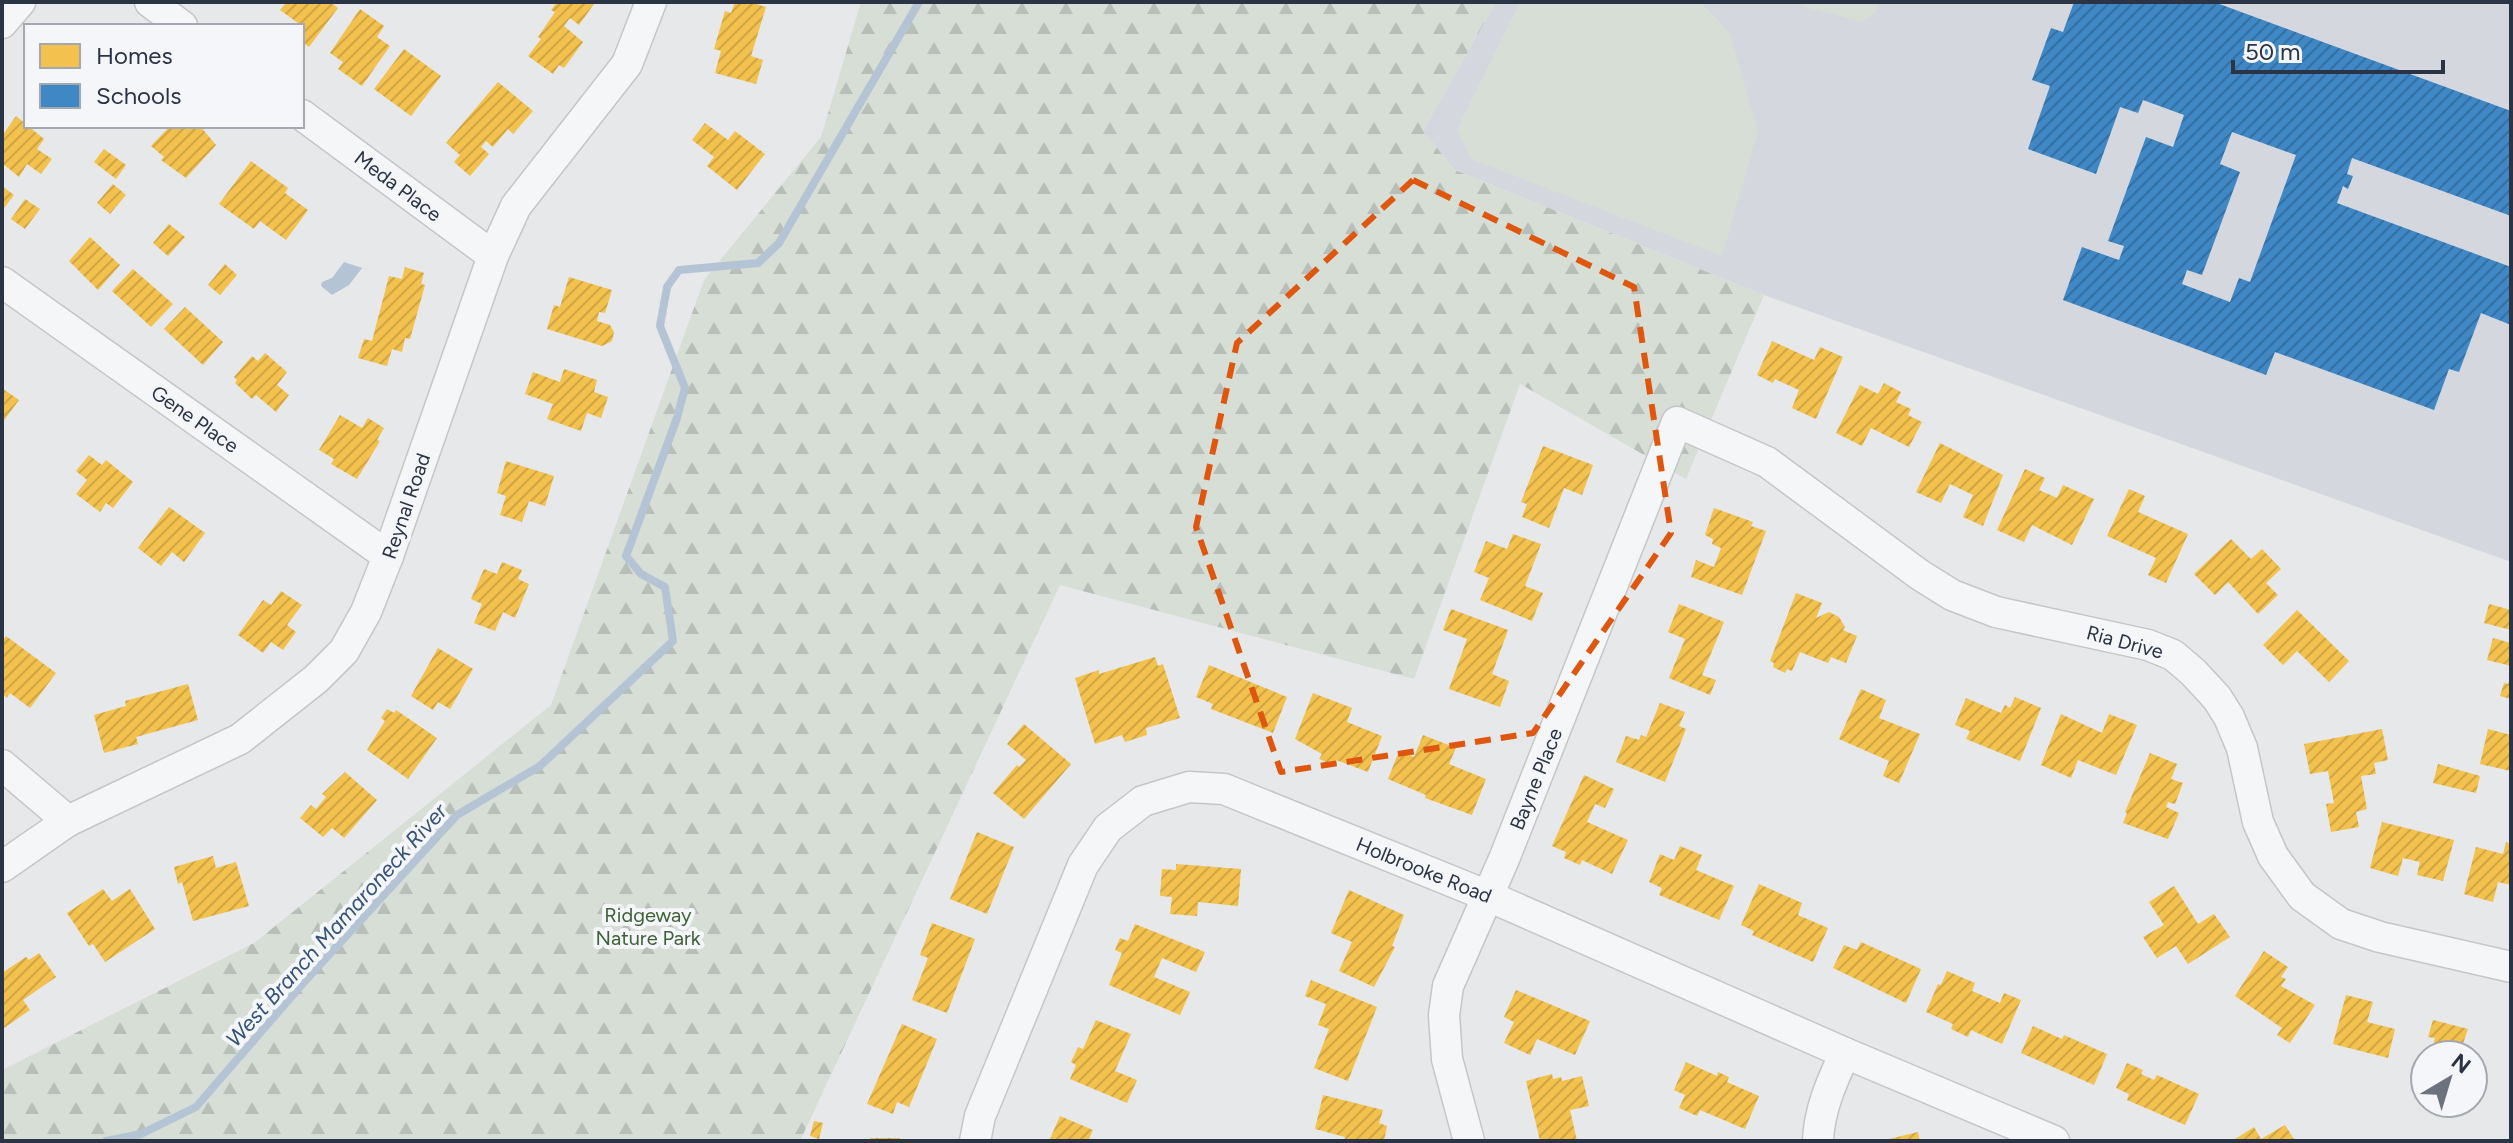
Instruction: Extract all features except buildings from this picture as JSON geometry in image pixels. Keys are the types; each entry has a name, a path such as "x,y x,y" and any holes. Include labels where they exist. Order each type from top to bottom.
{"street":[{"path":"2,23 20,2"},
{"path":"150,2 179,24"},
{"name":"Reynal Road","path":"2,867 68,821 240,739 316,679 344,651 366,612 388,556 493,256 516,206 627,64 651,2"},
{"name":"Meda Place","path":"304,116 493,256"},
{"name":"Gene Place","path":"2,282 388,556"},
{"name":"Bayne Place","path":"1469,1141 1447,1059 1444,1015 1448,986 1488,896 1677,422"},
{"name":"Ria Drive","path":"1677,422 1767,462 1920,575 1952,595 1996,612 2148,645 2173,655 2217,698 2229,717 2242,748 2258,822 2273,856 2302,896 2341,924 2380,937 2511,967"},
{"path":"2,765 68,821"},
{"name":"Holbrooke Road","path":"975,1141 980,1116 1083,865 1108,828 1143,801 1189,787 1224,789 1488,896 2054,1141"},
{"path":"1818,1141 1819,1122 1831,1083 1845,1053"}],"highlighted area":[{"path":"1413,180 1634,287 1671,533 1533,733 1281,772 1196,527 1237,343"}],"shaded area":[{"path":"1496,2 2511,2 2511,562 1764,295 1455,170 1423,131"}],"green space":[{"name":"Ridgeway Nature Park","path":"861,2 1496,2 1423,131 1455,170 1764,295 1686,479 1520,384 1414,679 1060,585 800,1141 2,1141 2,1070 254,943 551,705 704,280 821,137"},
{"path":"1520,2 1701,2 1730,33 1758,132 1722,256 1471,159 1457,129"},
{"path":"1787,2 1879,2 1876,13 1861,22"}],"water":[{"path":"344,262 362,268 349,285 332,295 321,286 322,282 332,278"}],"waterway":[{"name":"West Branch Mamaroneck River","path":"106,1141 141,1134 196,1107 305,981 457,815 540,766 673,641 665,587 641,574 626,556 685,388 660,326 667,287 679,270 758,263 779,243 919,2"}]}
